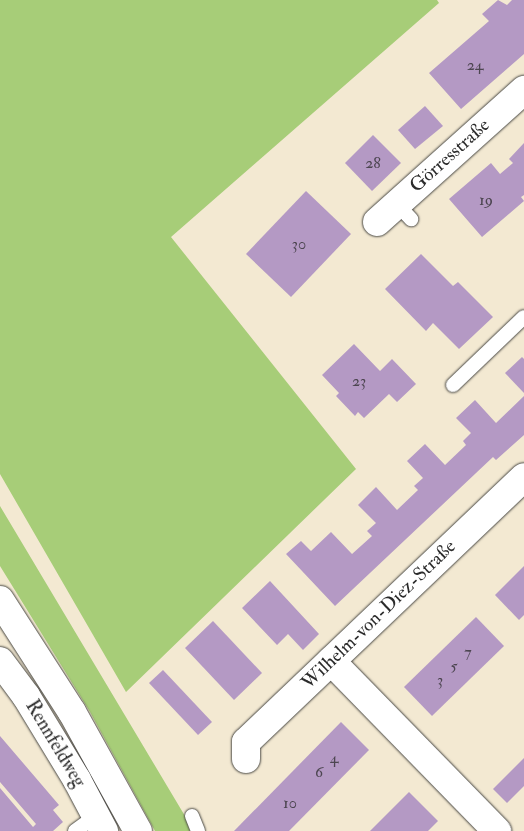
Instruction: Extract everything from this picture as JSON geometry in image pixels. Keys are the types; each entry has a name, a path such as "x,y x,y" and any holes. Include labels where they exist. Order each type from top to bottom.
{"street":[{"name":"Görresstraße","path":"376,222 404,211 524,90"},
{"name":"Wilhelm-von-Diez-Straße","path":"246,759 246,742 524,477"},
{"path":"0,600 72,712 138,831"},
{"name":"Rennfeldweg","path":"0,661 26,696 92,826"},
{"path":"331,661 497,831"}],"lane":[{"path":"452,385 524,317"},
{"path":"192,816 198,831"}],"green space":[{"path":"0,0 437,0 439,3 171,237 356,469 126,692 0,474"},
{"path":"0,506 185,816 190,831 155,831 90,712 0,566"}],"building":[{"path":"498,0 507,5 512,0 524,0 524,54 461,109 429,73 489,21 482,14"},
{"path":"425,106 443,126 415,149 398,130"},
{"path":"373,135 401,163 372,191 345,163"},
{"path":"524,143 524,195 521,197 524,201 482,237 449,199 491,163 500,174 513,163 509,159"},
{"path":"306,191 351,234 291,297 246,254"},
{"path":"421,254 453,286 458,282 493,317 459,349 433,323 426,331 385,289"},
{"path":"354,344 380,371 392,359 416,384 397,402 389,394 364,418 358,412 355,416 336,396 339,393 322,375"},
{"path":"522,357 524,359 524,393 505,373"},
{"path":"524,396 524,435 496,460 493,457 335,606 286,554 301,541 311,551 331,532 352,554 372,536 367,531 376,523 358,505 376,487 397,510 418,490 414,486 423,478 407,461 425,444 445,465 466,445 463,441 471,433 456,418 475,400 496,423"},
{"path":"524,566 524,615 519,620 495,595"},
{"path":"270,581 319,634 303,650 288,634 277,645 242,608"},
{"path":"476,617 504,646 432,716 404,687"},
{"path":"213,621 262,673 234,700 185,648"},
{"path":"163,670 212,722 198,735 149,683"},
{"path":"341,722 369,750 289,831 234,831"},
{"path":"0,736 59,805 53,810 63,822 53,831 0,831 0,788 33,827 36,824 0,782"},
{"path":"524,758 524,786 507,803 493,789"},
{"path":"409,792 438,821 428,831 370,831"}]}
